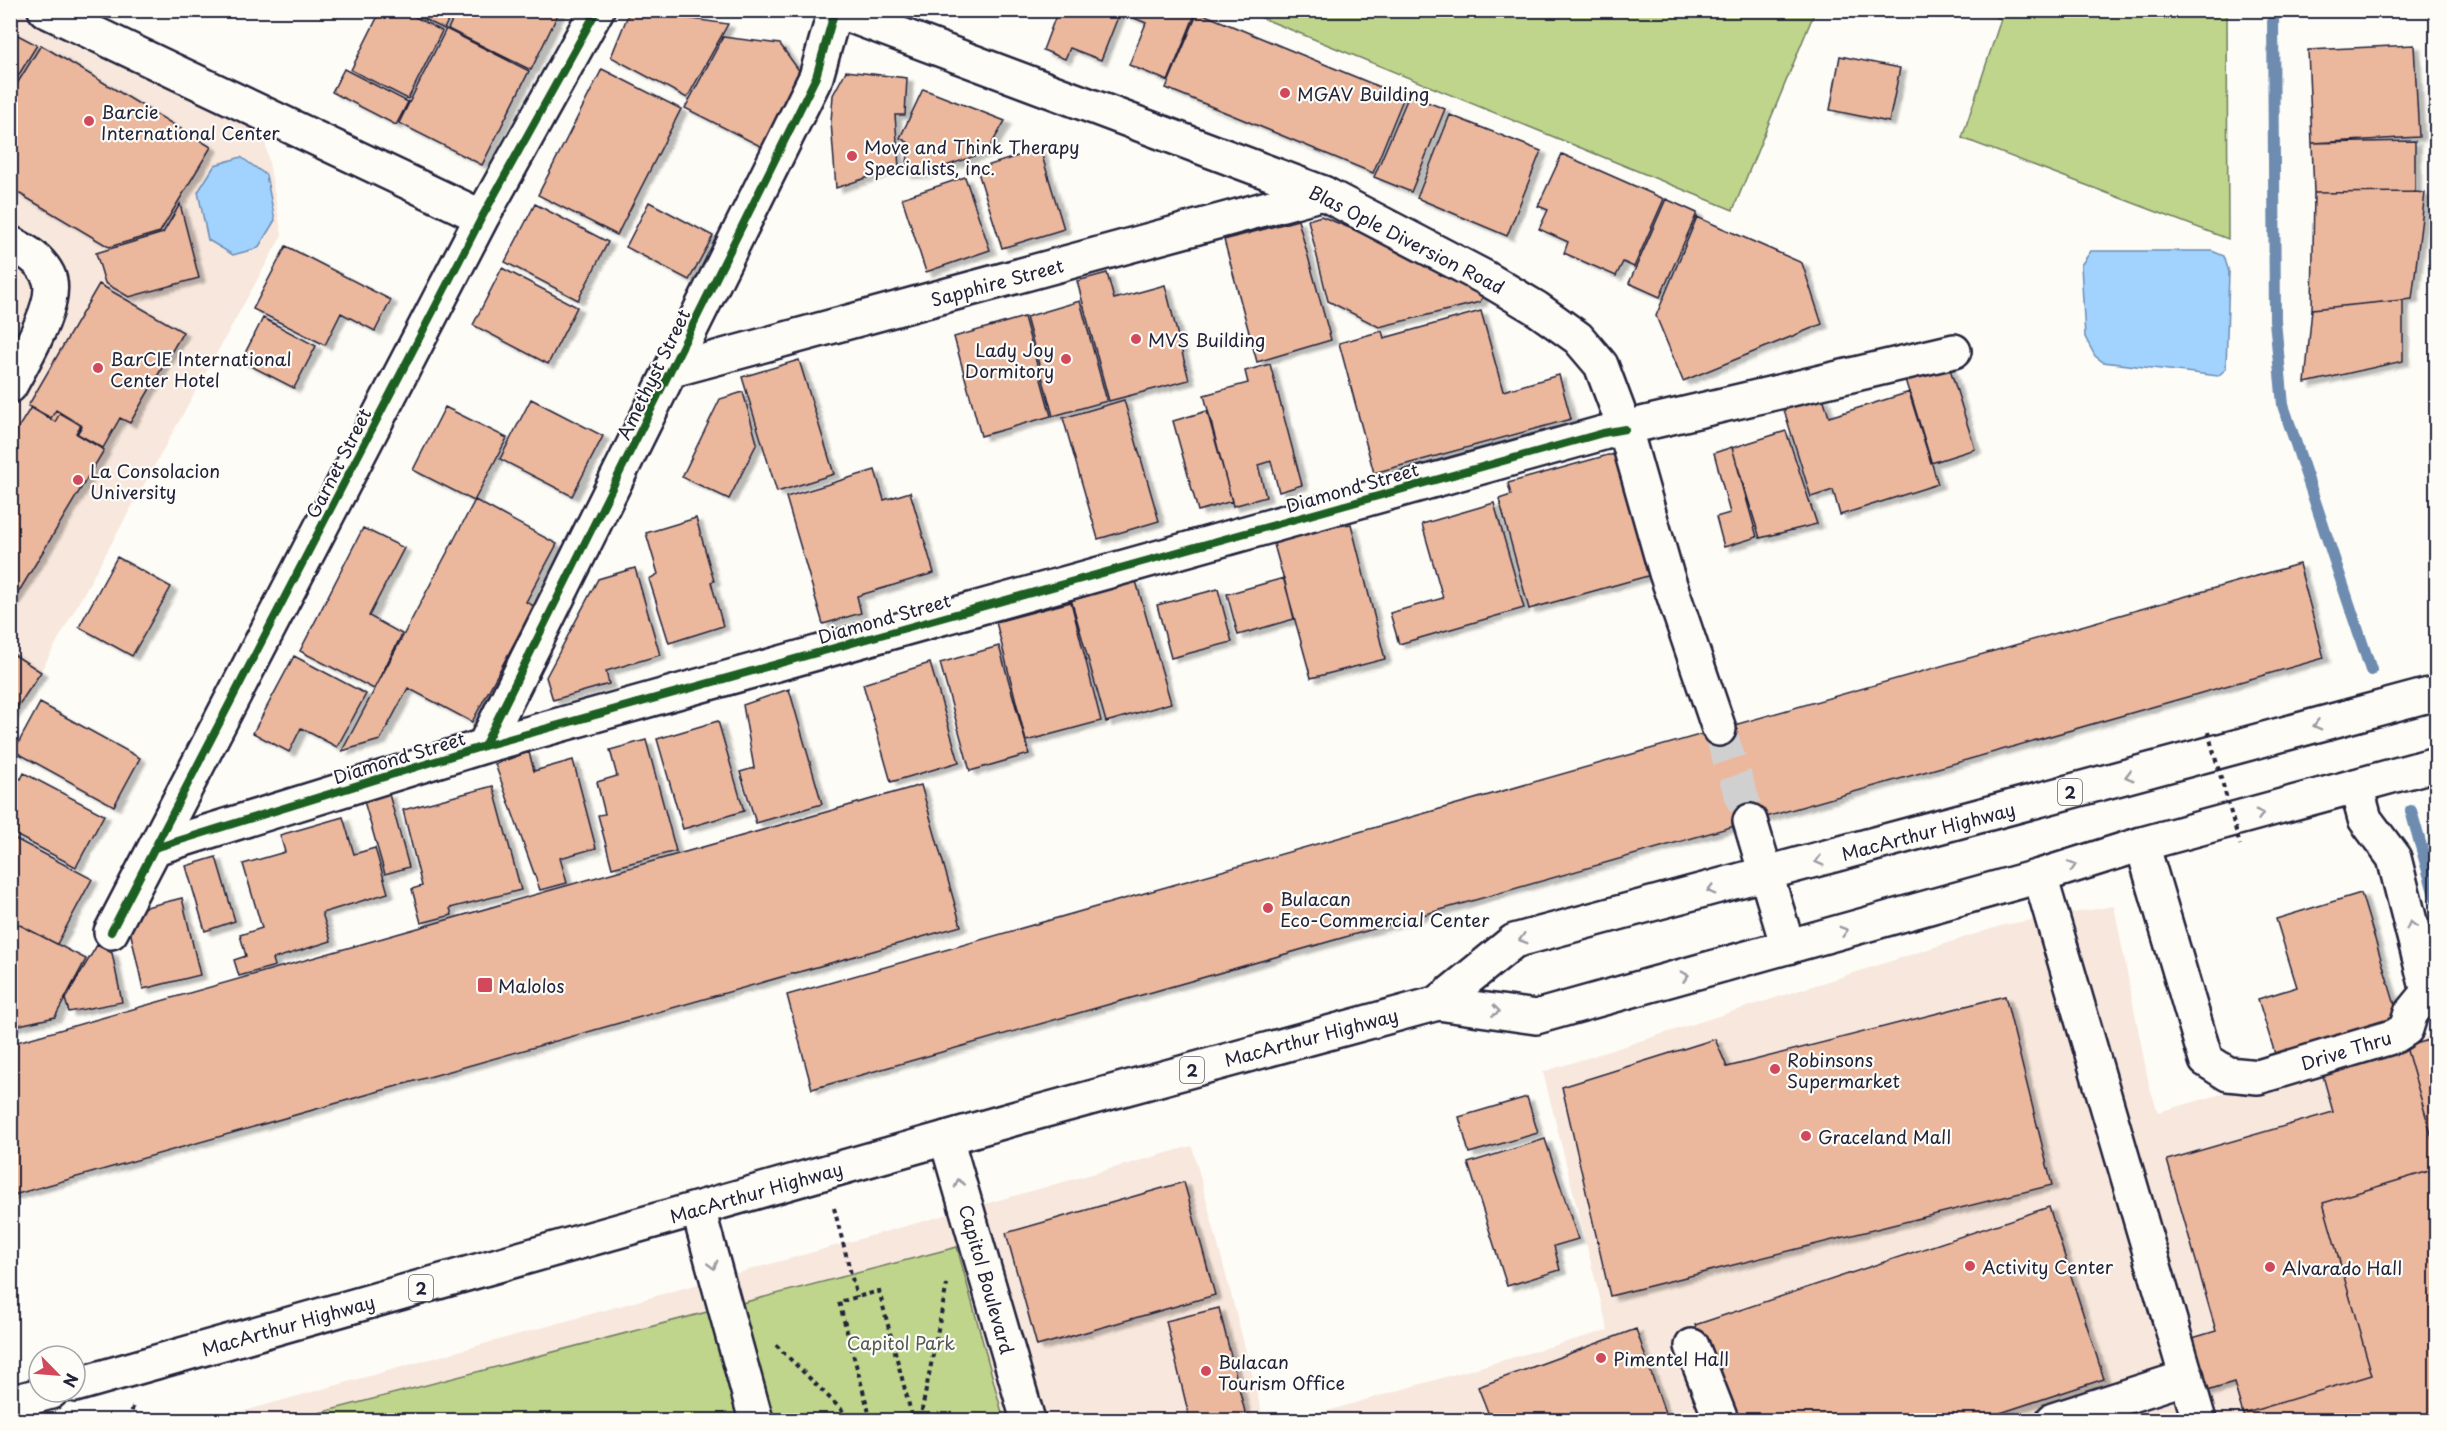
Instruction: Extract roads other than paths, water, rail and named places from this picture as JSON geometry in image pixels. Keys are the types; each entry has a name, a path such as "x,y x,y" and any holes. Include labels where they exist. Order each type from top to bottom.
{"main road":[{"path":"45,10 482,217"},
{"name":"Garnet Street","path":"111,932 482,217 597,10"},
{"name":"Blas Ople Diversion Road","path":"835,10 1323,193 1484,277 1536,308 1578,338 1601,365 1625,429 1666,573 1719,729"},
{"name":"Amethyst Street","path":"484,746 816,77 835,10"},
{"name":"Sapphire Street","path":"672,370 1323,193"},
{"path":"10,243 31,253 50,276 50,306 10,386"},
{"name":"Diamond Street","path":"155,848 484,746 1603,433 1954,351"},
{"name":"MacArthur Highway","path":"1438,1003 1514,941 2435,699"},
{"name":"MacArthur Highway","path":"87,1382 946,1138 1438,1003 1536,1017 2040,876 2142,844 2436,764"},
{"name":"Drive Thru","path":"2142,844 2206,1060 2228,1074 2258,1077 2395,1036 2406,1029 2411,1013 2428,992 2394,858 2365,819 2356,786"},
{"path":"1749,821 1768,875 1788,947"},
{"path":"2040,876 2199,1420"},
{"name":"Capitol Boulevard","path":"946,1138 1028,1420"},
{"path":"698,1209 756,1420"},
{"path":"1692,1346 1721,1420"},
{"path":"2053,1420 2187,1377"},
{"path":"10,1403 27,1398"}],"water":[{"path":"241,157 266,175 275,220 258,248 233,255 208,240 198,192 215,165"},
{"path":"2091,251 2212,251 2224,256 2229,272 2226,369 2218,376 2103,362 2095,356 2085,337 2081,265"}],"waterway":[{"path":"2273,10 2275,321 2283,405 2371,670"},
{"path":"2411,811 2436,899"}],"tunnel":[{"path":"1719,729 1750,821"}],"place":[{"name":"MGAV Building","path":"1285,93"},
{"name":"Barcie International Center","path":"89,121"},
{"name":"Move and Think Therapy Specialists, inc.","path":"852,156"},
{"name":"MVS Building","path":"1136,339"},
{"name":"Lady Joy Dormitory","path":"1066,359"},
{"name":"BarCIE International Center Hotel","path":"98,368"},
{"name":"La Consolacion University","path":"78,480"},
{"name":"Bulacan Eco-Commercial Center","path":"1268,908"},
{"name":"Malolos","path":"485,985"},
{"name":"Robinsons Supermarket","path":"1775,1069"},
{"name":"Graceland Mall","path":"1806,1136"},
{"name":"Activity Center","path":"1970,1266"},
{"name":"Alvarado Hall","path":"2270,1267"},
{"name":"Pimentel Hall","path":"1601,1358"},
{"name":"Bulacan Tourism Office","path":"1206,1371"}],"park label":[{"name":"Capitol Park","path":"901,1342"}]}
